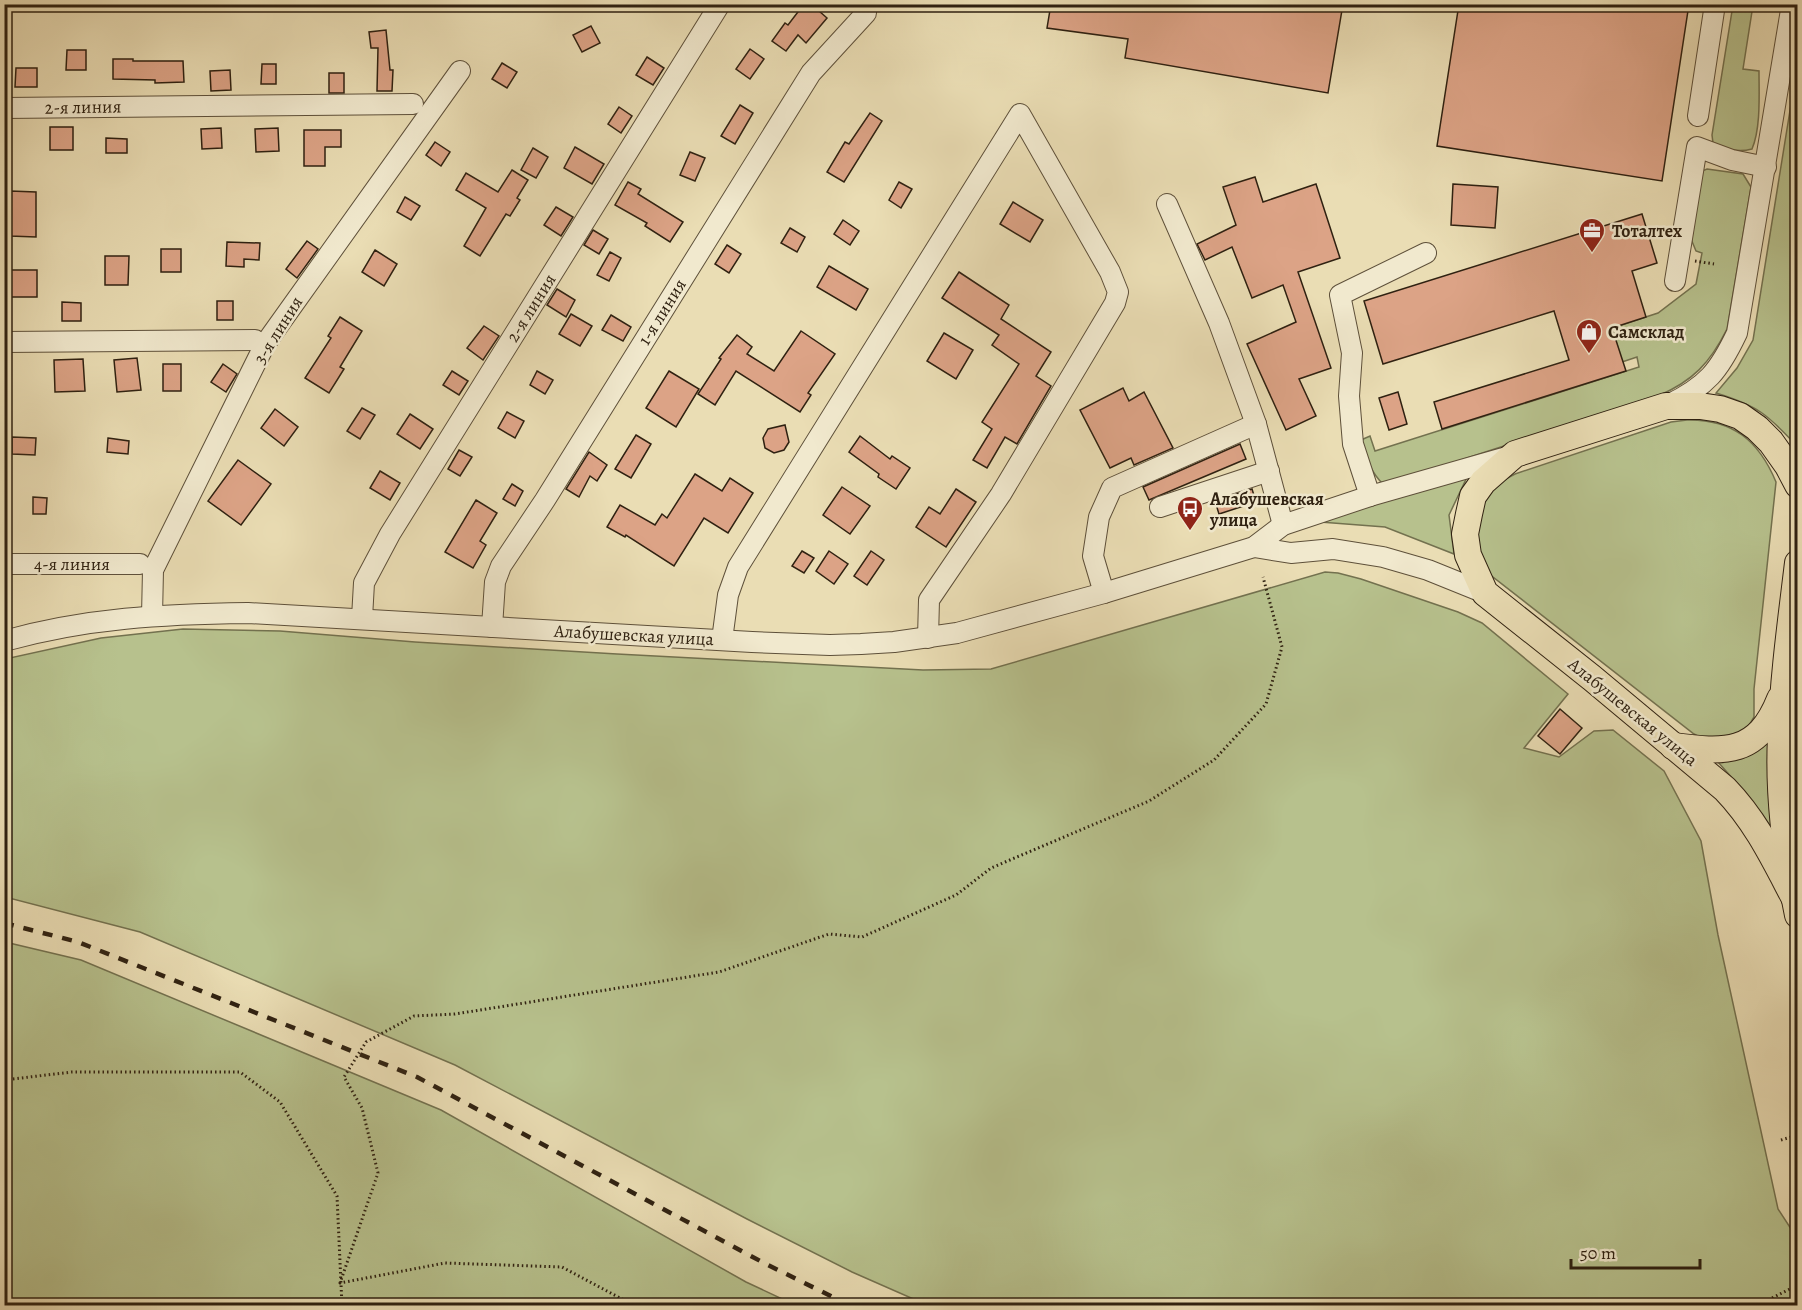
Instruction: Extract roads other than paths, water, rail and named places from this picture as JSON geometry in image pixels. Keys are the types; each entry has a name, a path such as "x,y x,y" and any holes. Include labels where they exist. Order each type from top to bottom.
{"main road":[{"path":"1485,593 1467,555 1465,534 1469,514 1473,496 1483,482 1515,454 1666,406 1700,406 1720,409 1740,416 1757,428 1788,465 1797,485"},
{"path":"1796,906 1781,795 1781,739 1790,684 1797,563"},
{"name":"Алабушевская улица","path":"1485,593 1592,678 1725,789 1740,805 1765,841 1796,906"},
{"path":"1673,746 1710,751 1726,750 1746,743 1762,731 1790,684"}],"street":[{"name":"2-я линия","path":"362,618 364,584 390,534 720,4"},
{"path":"1698,116 1715,4"},
{"path":"1666,406 1690,394 1707,381 1719,367 1737,333 1792,4"},
{"name":"1-я линия","path":"492,627 495,582 501,566 545,500 811,73 866,13"},
{"name":"3-я линия","path":"152,615 153,570 266,344 460,70"},
{"name":"2-я линия","path":"4,108 413,104"},
{"path":"722,640 728,595 738,567 1020,114 1110,272 1118,292 1116,303 1001,494 929,600 927,638"},
{"path":"1675,281 1697,147 1732,160 1766,167"},
{"path":"1167,204 1219,323 1256,424 1283,525"},
{"path":"1370,496 1353,444 1349,396 1352,353 1340,295 1426,253"},
{"name":"3-я линия","path":"4,342 255,340"},
{"path":"1104,592 1093,556 1099,517 1112,488 1256,424"},
{"name":"Алабушевская улица","path":"4,641 81,623 152,615 248,612 830,645 927,638 1011,619 1254,547 1283,525 1370,496 1515,454"},
{"path":"1160,507 1269,471"},
{"name":"Алабушевская улица","path":"1254,547 1291,553 1334,549 1383,556 1428,570 1485,593"},
{"name":"4-я линия","path":"4,564 140,564"}],"railway":[{"path":"4,923 78,942 417,1077 764,1263 851,1306"}],"place":[{"name":"Тоталтех","path":"1592,254"},
{"name":"Самсклад","path":"1589,355"},
{"name":"Алабушевская улица","path":"1190,532"}]}
